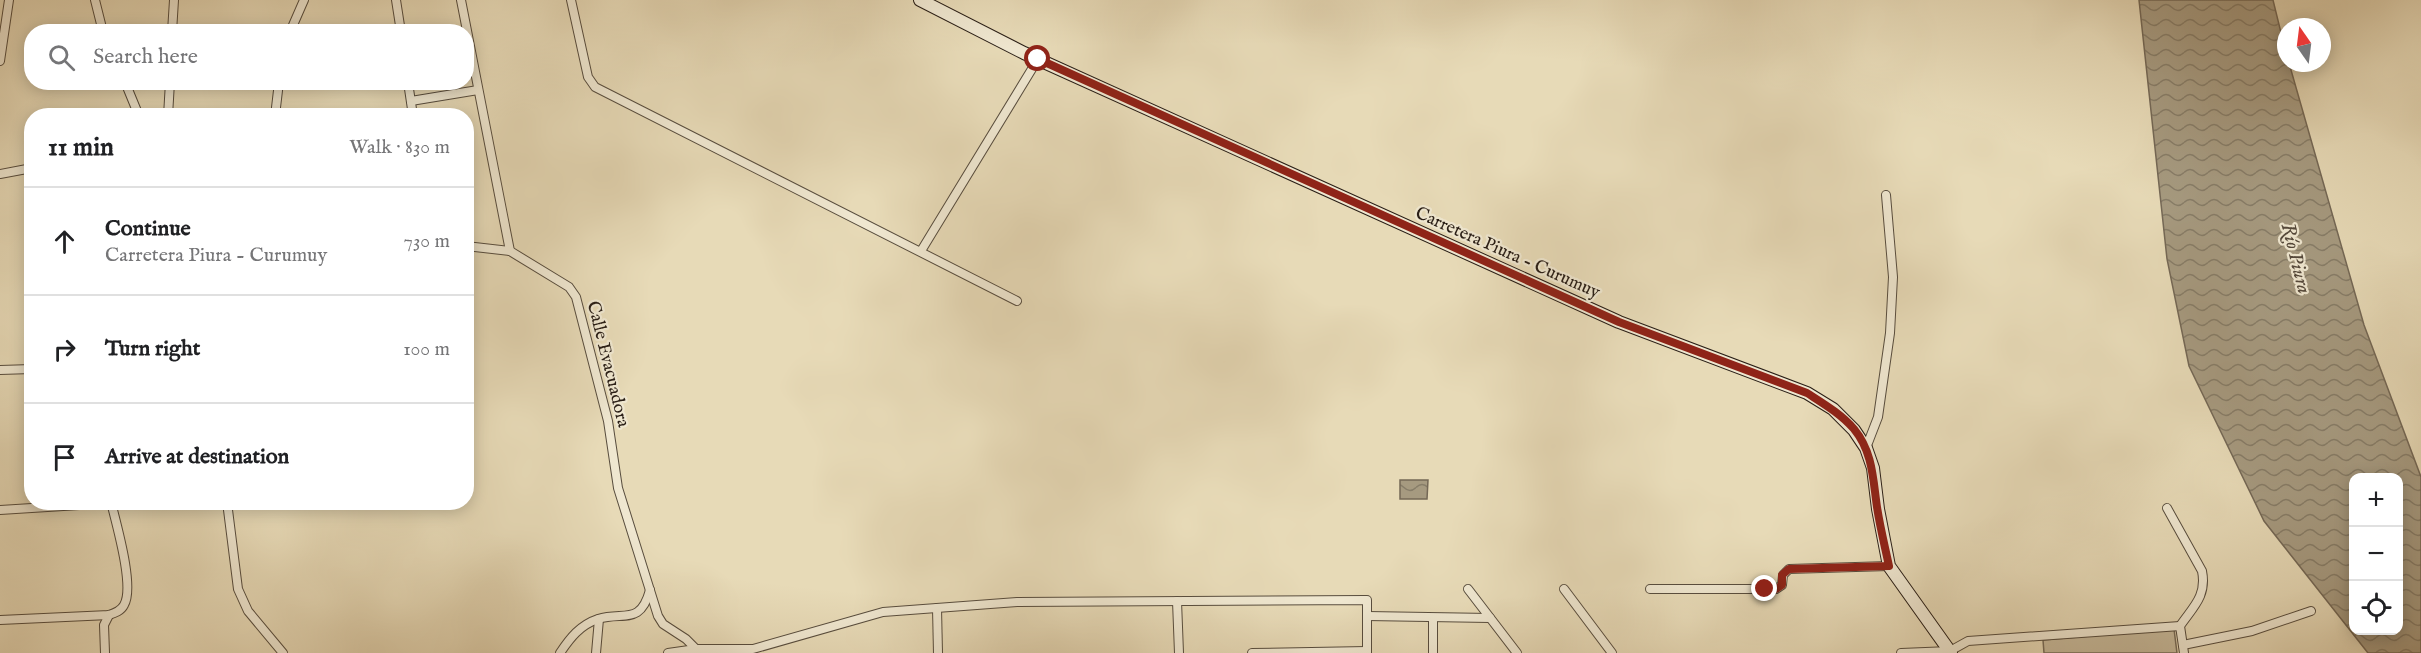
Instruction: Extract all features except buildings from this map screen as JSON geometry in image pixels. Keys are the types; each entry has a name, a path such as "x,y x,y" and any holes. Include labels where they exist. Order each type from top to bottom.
{"main road":[{"name":"Carretera Piura - Curumuy","path":"920,0 1038,59 1619,322 1807,393 1833,409 1854,430 1866,448 1873,468 1889,566 1951,652"}],"street":[{"path":"0,61 9,0"},
{"path":"95,0 101,24"},
{"path":"172,24 174,0"},
{"path":"294,24 304,0"},
{"path":"396,0 400,24"},
{"path":"461,0 466,24"},
{"path":"571,0 588,77 595,87 1017,301"},
{"path":"921,251 1038,59"},
{"path":"474,69 510,250 474,247"},
{"path":"129,90 136,108"},
{"path":"168,108 170,90"},
{"path":"276,108 278,90"},
{"path":"409,90 412,108"},
{"path":"411,101 478,90"},
{"path":"0,174 24,170"},
{"path":"1866,448 1878,417 1890,333 1893,277 1886,195"},
{"name":"Calle Evacuadora","path":"510,250 569,288 576,297 608,421 618,488 651,590 657,616 663,624 686,639 698,651"},
{"path":"0,370 24,369"},
{"path":"0,510 24,508"},
{"path":"2167,508 2202,571 2204,581 2201,597 2180,626 2184,649 2252,631 2311,611"},
{"path":"0,620 109,615 118,612 124,606 127,598 124,553 113,510"},
{"path":"228,510 238,589 245,605 283,653"},
{"path":"1650,589 1776,589 1782,585 1782,575 1789,569 1889,566"},
{"path":"1468,589 1516,652"},
{"path":"1564,589 1612,653"},
{"path":"560,653 573,634 599,619 632,615 647,603 651,590"},
{"path":"668,653 753,649 862,616 883,612 1017,602 1367,600 1366,652 1252,653"},
{"path":"1177,601 1179,653"},
{"path":"937,608 938,653"},
{"path":"105,653 104,625 109,615"},
{"path":"1367,616 1490,618"},
{"path":"1433,618 1433,653"},
{"path":"596,653 599,619"},
{"path":"1901,653 1951,652 1968,641 2180,626"}],"shaded area":[{"path":"2174,629 2177,653 2044,653 2043,640"}],"water":[{"name":"Río Piura","path":"2139,0 2273,0 2277,18 2277,72 2292,72 2364,325 2421,477 2421,653 2368,653 2354,635 2403,635 2403,473 2349,473 2349,629 2264,521 2189,366 2167,259"},
{"path":"1400,480 1428,480 1427,499 1400,499"}],"route":[{"path":"1038,59 1619,322 1807,393 1833,409 1854,430 1866,448 1873,468 1889,566 1789,569 1782,575 1782,585 1776,589 1765,589"}]}
